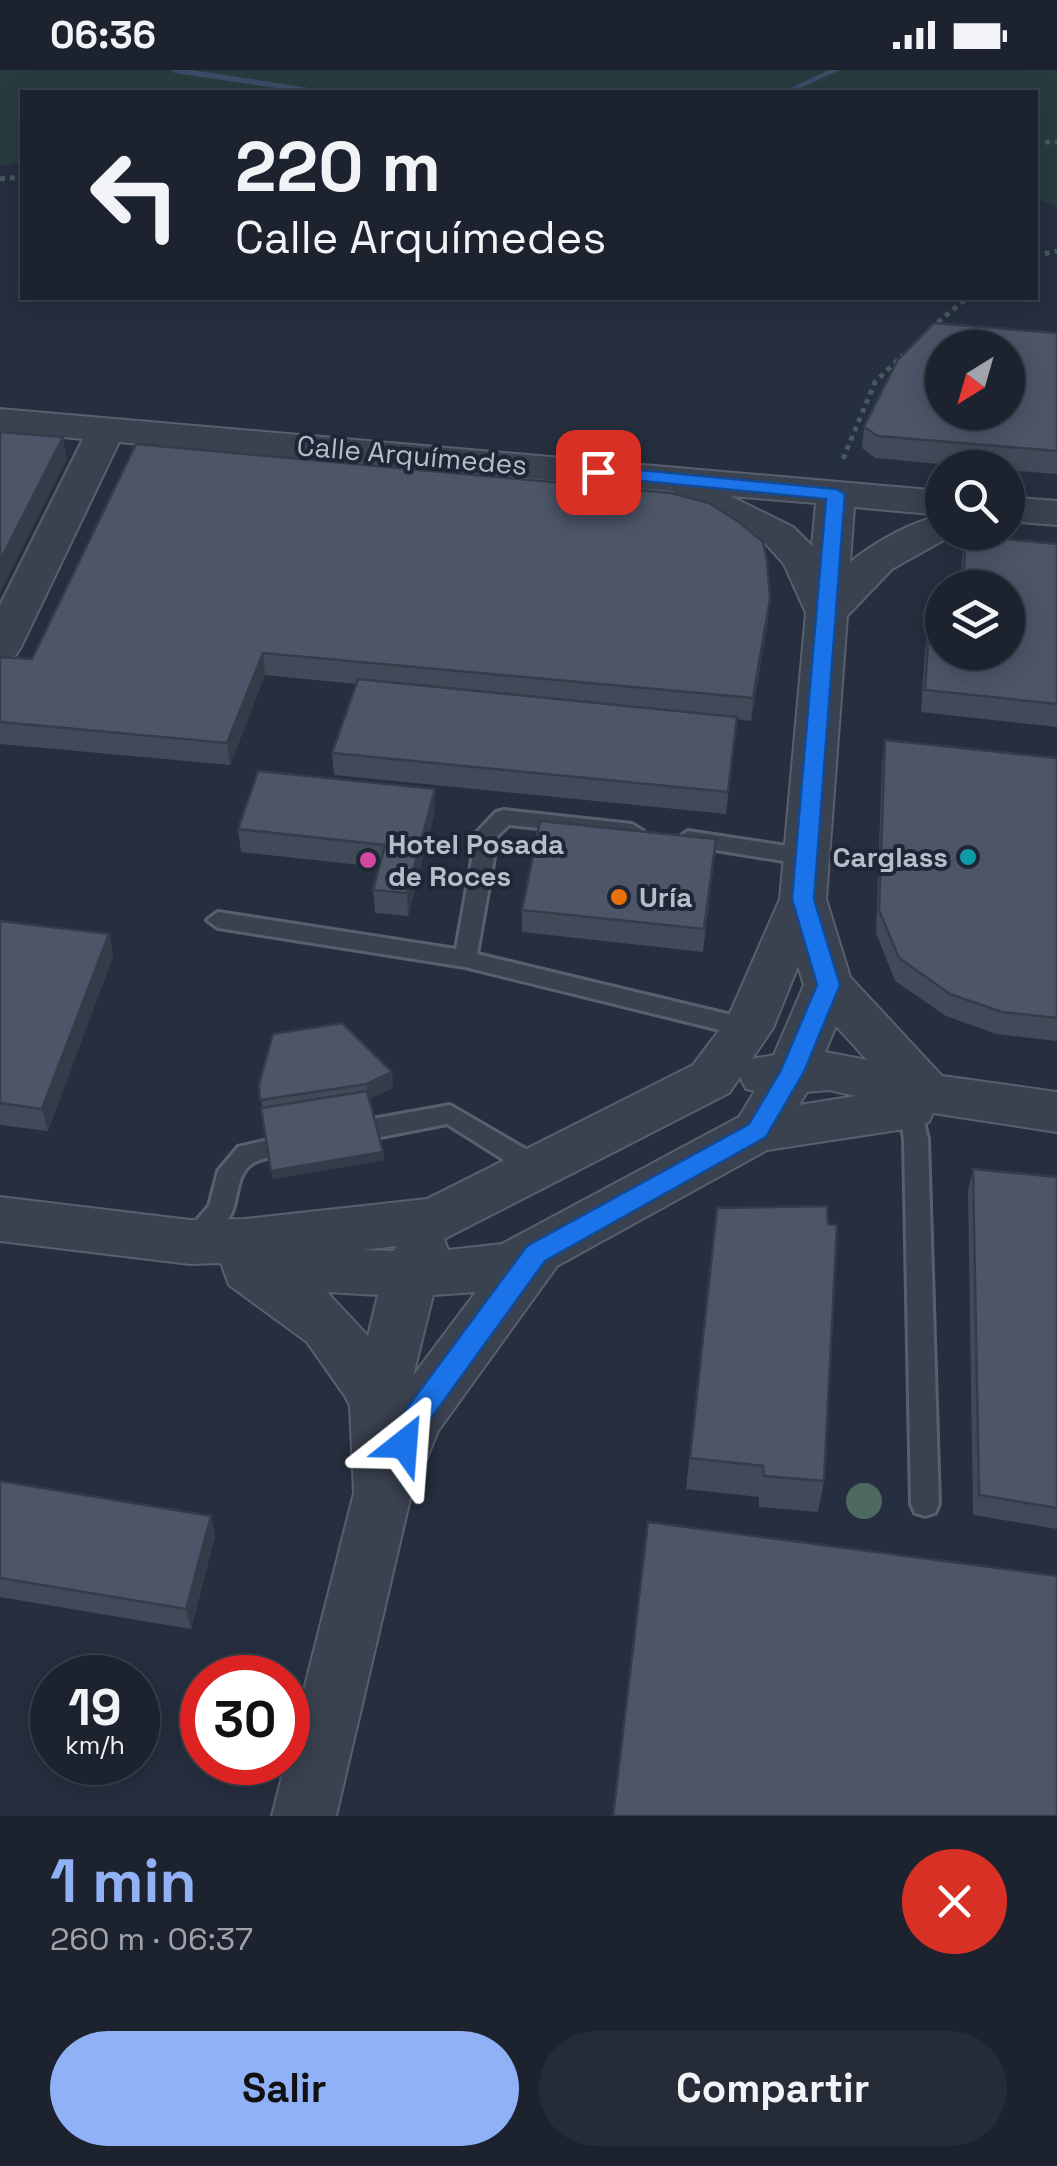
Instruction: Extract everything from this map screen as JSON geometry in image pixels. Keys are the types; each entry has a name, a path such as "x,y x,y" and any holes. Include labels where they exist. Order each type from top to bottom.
{"street":[{"name":"Calle Arquímedes","path":"0,420 925,502"},
{"path":"0,647 107,428"},
{"path":"636,476 704,496 780,535 802,559 827,614"},
{"path":"711,1078 748,1028 805,878 836,494"},
{"path":"827,614 850,582 886,550 925,534"},
{"path":"805,878 828,985 934,1100"},
{"path":"783,944 785,991 772,1042 792,1072 830,1093 1057,1112"},
{"path":"757,1130 792,1072 828,985"},
{"path":"212,1252 435,1220 711,1078 792,1072"},
{"path":"0,1219 212,1252 411,1274 466,1273 511,1265 536,1254 757,1130 934,1100"},
{"path":"304,1816 380,1499 397,1412 411,1274 435,1220"},
{"path":"375,1230 411,1274"},
{"path":"212,1252 302,1300 397,1412"},
{"path":"397,1412 536,1254"}],"lane":[{"path":"465,959 488,832 504,816 805,878"},
{"path":"218,920 465,959 748,1028"},
{"path":"925,1504 916,1139 934,1100"},
{"path":"212,1252 230,1172 247,1154 450,1114 537,1168"}],"path":[{"path":"930,330 965,300"},
{"path":"836,494 854,426 875,382 914,344"}],"green space":[{"path":"0,70 1057,70 1057,208 1038,198 1038,90 20,90 20,163 0,166"}],"building":[{"path":"934,323 1020,330 927,330"},
{"path":"1025,330 1057,333 1057,451 878,436 864,427 897,361 925,332 925,430 1025,430"},
{"path":"0,432 63,437 0,561"},
{"path":"136,444 671,493 709,503 763,542 770,599 753,698 263,653 227,743 0,722 0,657 32,659"},
{"path":"1025,541 1057,544 1057,704 925,690 926,670 1025,670 1025,570 964,570 965,550 1025,550"},
{"path":"358,679 737,717 728,792 332,753"},
{"name":"Carglass","path":"885,740 1057,758 1057,1018 1002,1012 950,994 899,958 879,910"},
{"name":"Hotel Posada de Roces","path":"258,771 435,789 407,893 373,890 385,845 238,829"},
{"name":"Uría","path":"540,821 716,839 704,929 522,910"},
{"path":"0,921 109,934 42,1109 0,1103"},
{"path":"342,1023 392,1072 367,1084 260,1100 259,1085 273,1034"},
{"path":"367,1091 383,1152 271,1171 261,1108"},
{"path":"973,1169 1057,1177 1057,1508 979,1495"},
{"path":"827,1206 828,1224 837,1225 824,1481 764,1476 763,1466 690,1458 717,1208"},
{"path":"0,1481 211,1516 186,1609 0,1578"},
{"path":"648,1522 1057,1576 1057,1816 613,1816"}],"waterway":[{"path":"175,70 303,90"},
{"path":"791,90 836,70"}],"place":[{"name":"Carglass","path":"968,857"},
{"name":"Hotel Posada de Roces","path":"368,860"},
{"name":"Uría","path":"619,897"}],"route":[{"path":"404,1444 416,1417 536,1254 757,1130 792,1072 828,985 803,899 836,494 598,472"}]}
